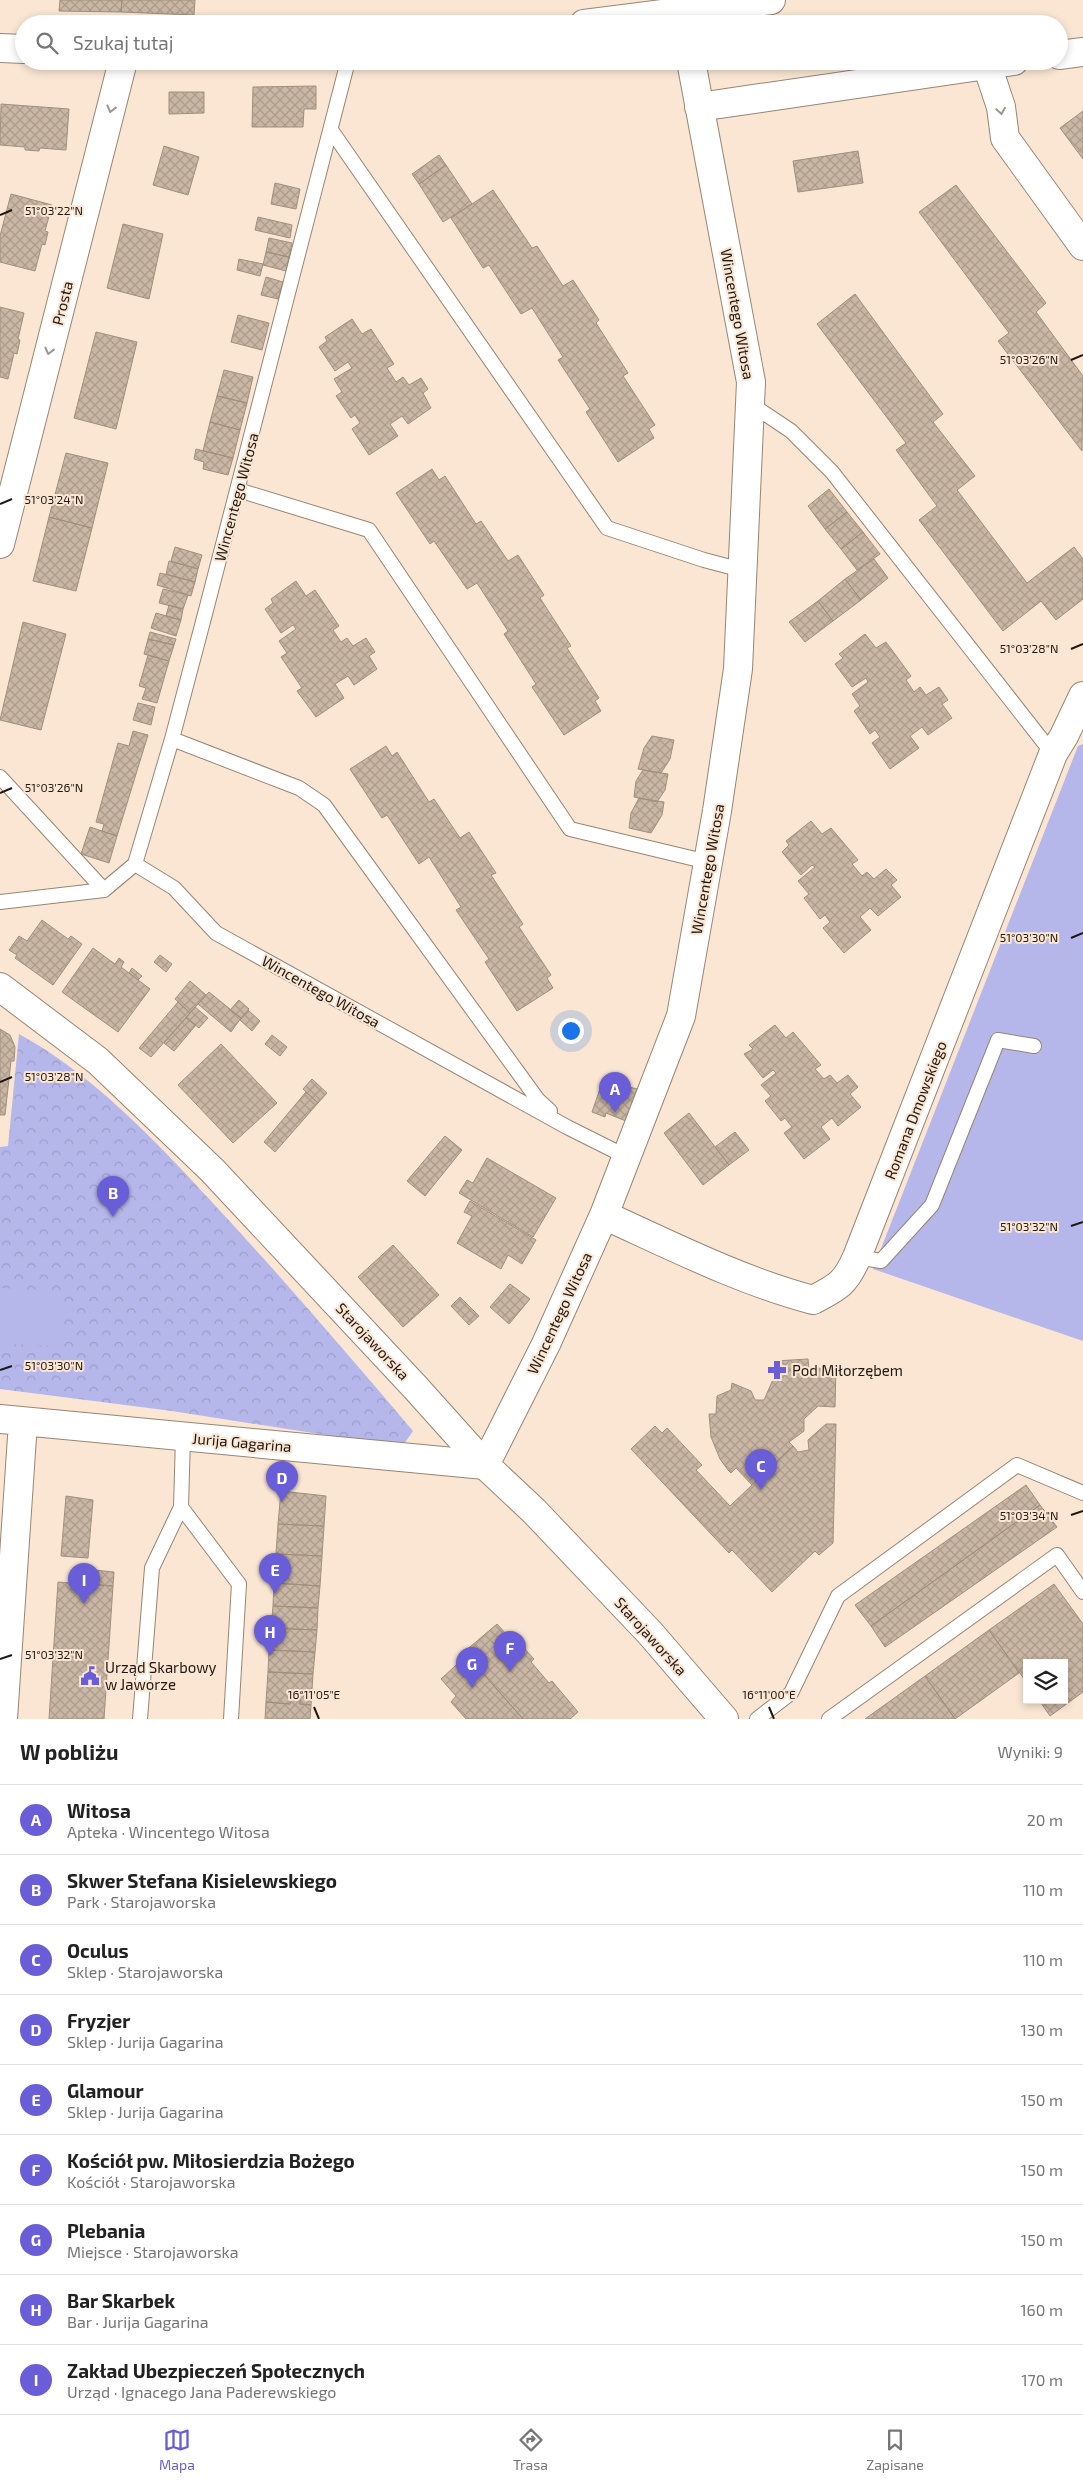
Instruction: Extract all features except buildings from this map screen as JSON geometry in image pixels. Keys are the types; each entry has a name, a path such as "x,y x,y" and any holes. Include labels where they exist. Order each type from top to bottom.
{"street":[{"path":"700,15 771,0"},
{"path":"0,48 15,49"},
{"path":"1068,54 1083,52"},
{"name":"Prosta","path":"0,544 121,70"},
{"name":"Wincentego Witosa","path":"484,1465 546,1344 604,1214 681,1016 708,862 738,669 752,405 751,382 693,70"},
{"path":"699,107 952,70"},
{"path":"988,70 1001,107 1005,138 1083,246"},
{"name":"Romana Dmowskiego","path":"604,1214 763,1284 813,1300 839,1287 858,1257 1067,741 1083,696"},
{"name":"Starojaworska","path":"0,987 98,1061 190,1150 267,1228 484,1465 534,1511 650,1633 724,1719"},
{"path":"3,1719 11,1420"},
{"name":"Jurija Gagarina","path":"11,1420 484,1465"}],"lane":[{"name":"Wincentego Witosa","path":"346,70 172,739 135,864 174,888 216,933 567,1127 627,1157"},
{"path":"331,130 607,528 704,560 742,570"},
{"path":"752,405 791,432 832,472 1067,741"},
{"path":"238,490 369,530 570,830 708,862"},
{"path":"172,739 299,788 324,805 538,1100 567,1127"},
{"path":"0,777 104,890"},
{"path":"0,902 104,890 135,864"},
{"path":"858,1257 881,1261 932,1205 998,1040 1034,1046"},
{"path":"140,1719 152,1568 180,1507 183,1437"},
{"path":"757,1719 791,1693 838,1596 1017,1465 1083,1493"},
{"path":"180,1507 240,1584 231,1719"},
{"path":"829,1719 1057,1555 1083,1592"}],"green space":[{"path":"1083,744 1083,1341 873,1269 1078,746"},
{"path":"19,1034 46,1050 97,1088 144,1131 189,1177 288,1285 413,1431 402,1447 172,1411 0,1389 0,1147 8,1146"},
{"path":"0,1288 64,1291 61,1346 0,1344"}],"place":[{"name":"Witosa","path":"615,1113"},
{"name":"Skwer Stefana Kisielewskiego","path":"113,1217"},
{"name":"Pod Miłorzębem","path":"777,1370"},
{"name":"Oculus","path":"761,1490"},
{"name":"Fryzjer","path":"282,1502"},
{"name":"Glamour","path":"275,1594"},
{"name":"Zakład Ubezpieczeń Społecznych","path":"84,1604"},
{"name":"Bar Skarbek","path":"270,1656"},
{"name":"Kościół pw. Miłosierdzia Bożego","path":"510,1672"},
{"name":"Urząd Skarbowy w Jaworze","path":"90,1676"},
{"name":"Plebania","path":"472,1688"}]}
